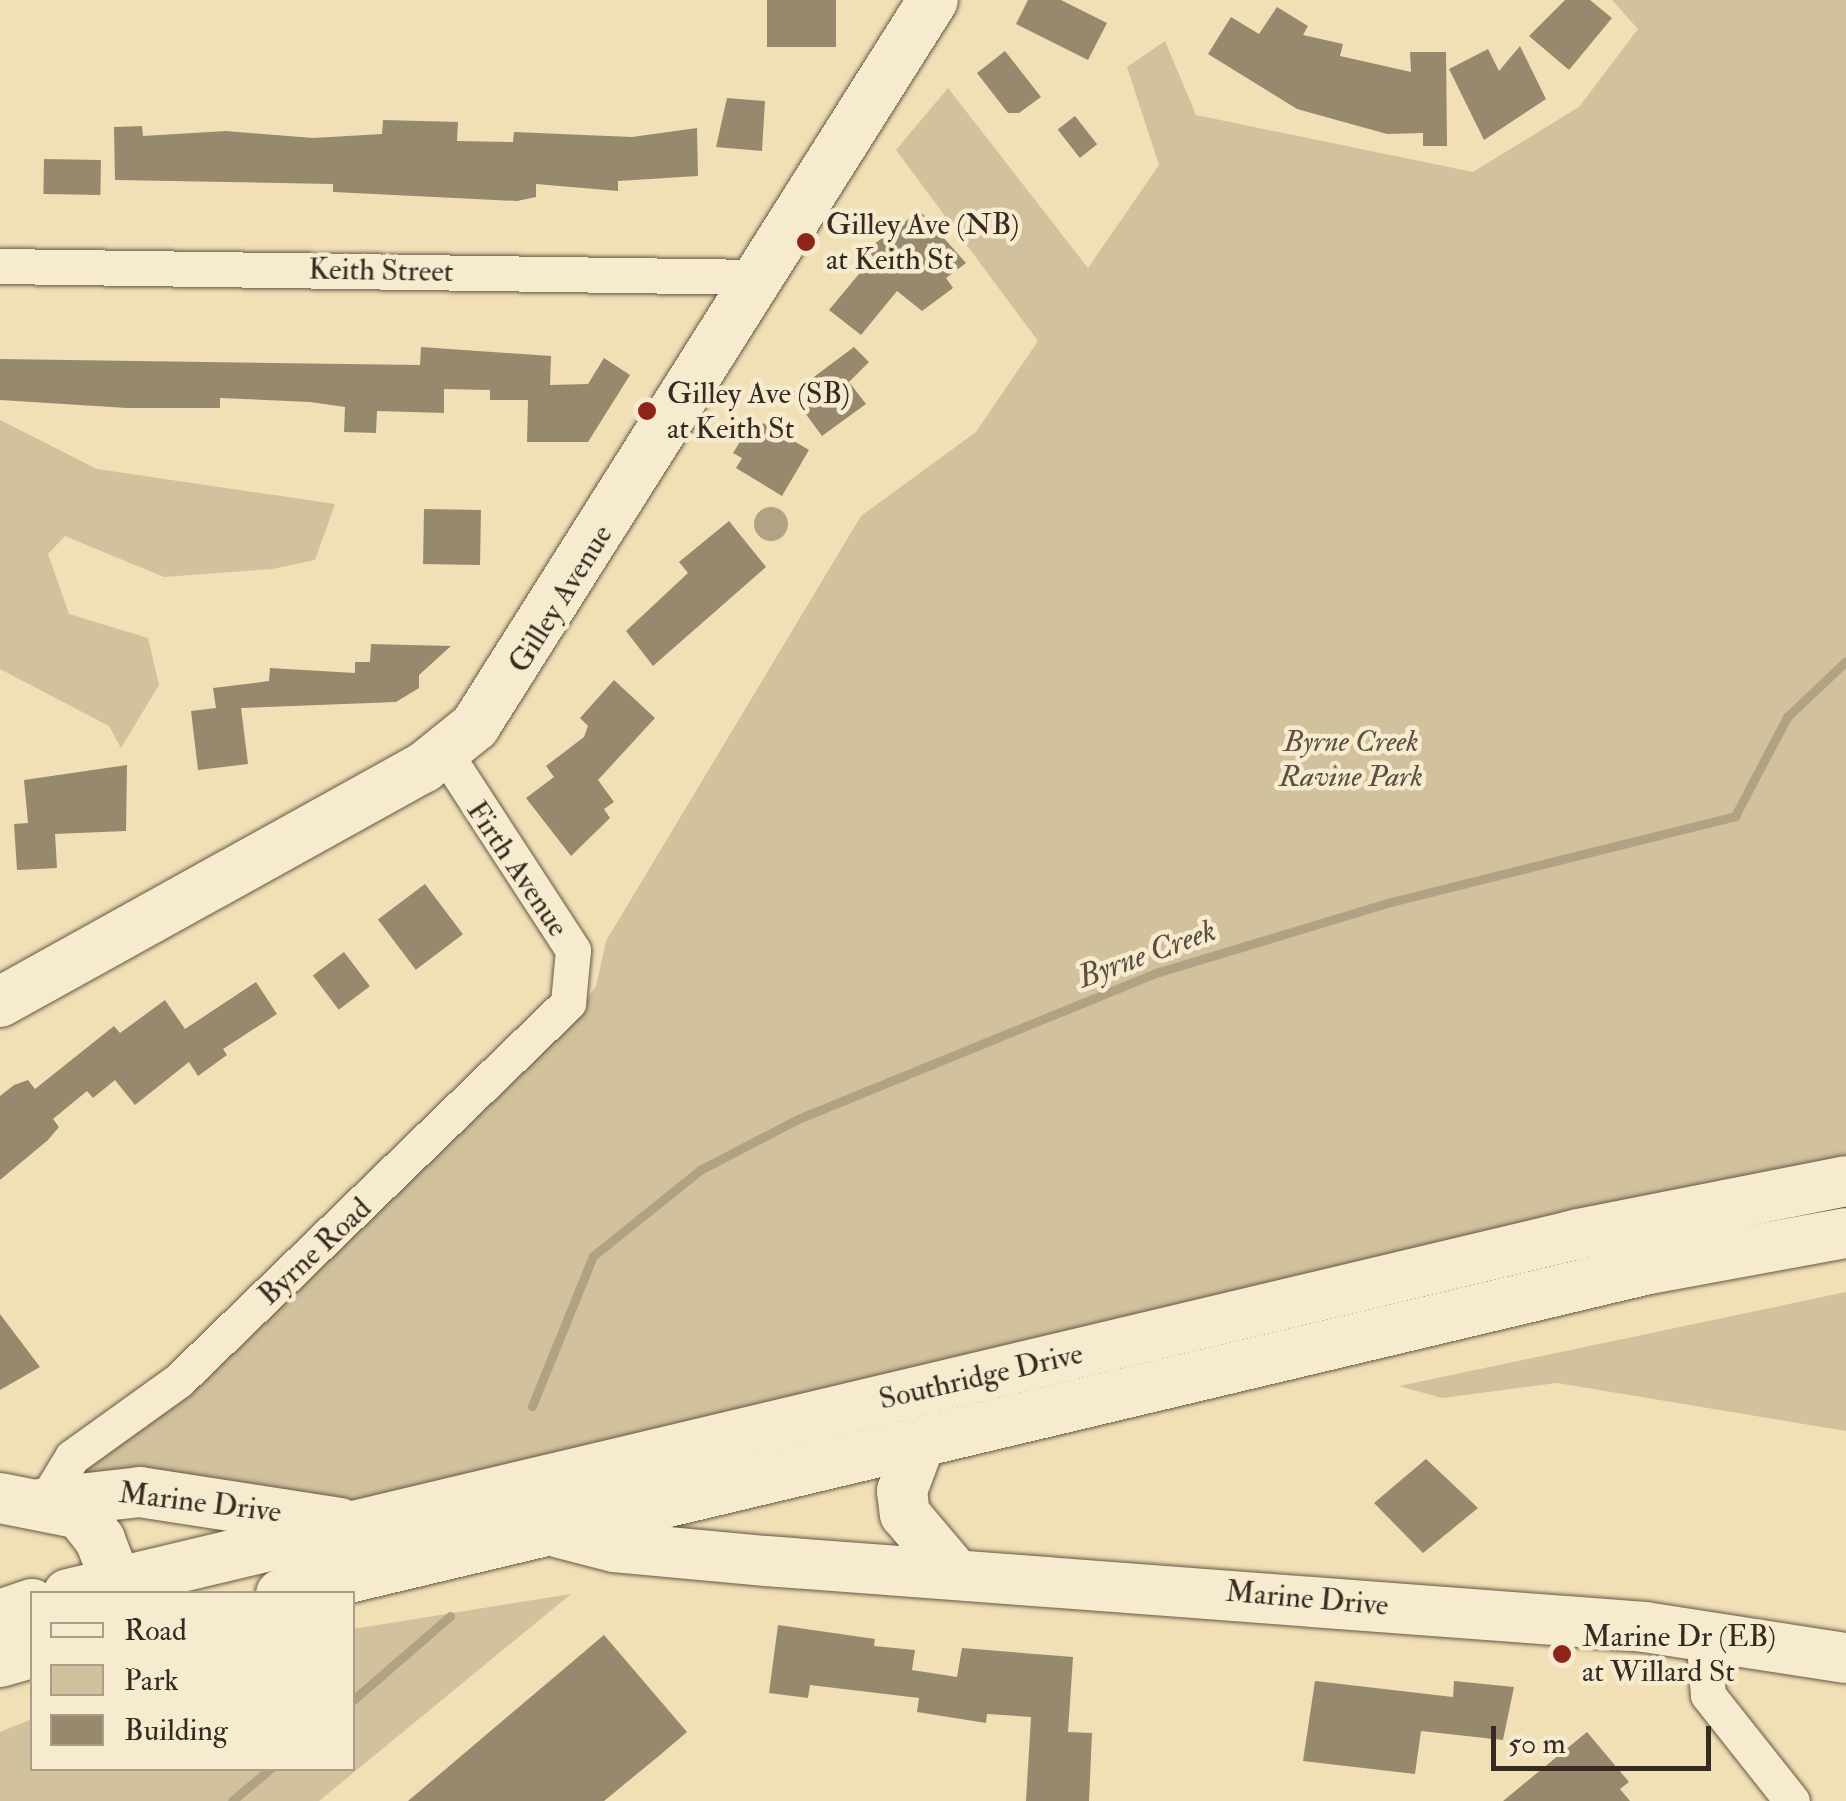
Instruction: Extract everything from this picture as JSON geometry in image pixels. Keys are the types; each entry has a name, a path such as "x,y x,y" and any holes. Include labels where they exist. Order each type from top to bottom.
{"main road":[{"name":"Gilley Avenue","path":"0,1002 445,754 500,695 932,0"},
{"name":"Southridge Drive","path":"120,1588 354,1527 1579,1234 1846,1181"},
{"name":"Southridge Drive","path":"294,1591 1644,1270 1846,1233"},
{"path":"920,1443 902,1490 905,1514 953,1570"},
{"name":"Marine Drive","path":"22,1501 140,1492 354,1527"},
{"name":"Marine Drive","path":"22,1501 80,1514 120,1588"},
{"name":"Marine Drive","path":"550,1530 614,1547 766,1561 953,1570 1703,1634 1846,1658"},
{"path":"94,1591 120,1588"},
{"path":"0,1614 30,1605"},
{"path":"0,1662 30,1653"}],"street":[{"name":"Keith Street","path":"0,266 762,277"},
{"name":"Firth Avenue","path":"445,754 573,950 574,988"},
{"name":"Byrne Road","path":"22,1501 72,1458 179,1380 527,1051 574,988"},
{"path":"1703,1634 1708,1695 1792,1801"}],"green space":[{"name":"Byrne Creek Ravine Park","path":"1612,0 1846,0 1846,1160 1650,1195 346,1506 82,1474 82,1463 239,1334 536,1059 582,1006 596,986 606,941 861,516 976,432 1038,341 896,150 948,88 1088,268 1159,165 1127,67 1165,41 1196,115 1473,172 1579,107 1638,29"},
{"path":"0,420 97,469 335,504 315,560 272,569 164,577 65,536 48,554 69,614 148,638 159,685 121,748 109,726 0,669"},
{"path":"1846,1292 1846,1431 1557,1383 1442,1398 1399,1386"},
{"path":"571,1594 319,1801 0,1801 0,1732 30,1720 30,1771 355,1771 355,1629"}],"shaded area":[{"path":"771,507 783,512 788,524 783,536 771,541 759,536 754,524 759,512"}],"building":[{"path":"767,0 836,0 836,47 767,47"},
{"path":"1028,0 1061,0 1107,23 1088,60 1016,24"},
{"path":"1565,0 1590,0 1612,18 1569,70 1529,36"},
{"path":"1277,7 1308,26 1303,35 1343,44 1340,56 1411,72 1410,52 1446,52 1447,146 1423,146 1423,133 1387,134 1297,109 1208,54 1231,17 1259,34"},
{"path":"1520,46 1546,99 1484,140 1449,69 1488,49 1499,71"},
{"path":"1005,51 1041,97 1019,113 1008,113 977,73"},
{"path":"727,98 765,101 762,151 716,147"},
{"path":"1075,116 1097,144 1080,158 1058,130"},
{"path":"383,120 458,122 457,141 513,142 514,132 632,137 697,128 698,176 618,181 618,191 536,184 536,197 517,201 333,192 333,184 115,180 114,127 142,126 143,136 226,131 313,138 382,134"},
{"path":"44,159 101,160 100,195 43,194"},
{"path":"920,211 966,263 946,278 953,288 922,311 897,291 861,335 829,310 873,257 867,249"},
{"path":"421,347 551,356 550,385 588,384 604,358 630,375 588,442 527,442 528,400 490,400 490,390 444,389 444,413 377,411 376,433 344,432 345,407 310,402 220,398 220,408 127,408 0,400 0,359 420,365"},
{"path":"854,347 869,362 849,382 866,404 822,436 791,394"},
{"path":"763,423 809,450 782,496 736,468 742,458 733,453 747,430 756,435"},
{"path":"424,509 481,510 480,565 423,564"},
{"path":"729,521 766,567 653,666 626,631 688,573 679,562"},
{"path":"371,644 451,646 419,675 419,688 396,702 241,708 248,764 198,770 191,711 216,708 213,688 269,681 270,668 355,673 355,662 370,662"},
{"path":"614,680 655,718 598,780 614,802 604,809 610,818 571,856 526,798 554,777 546,766 584,737 588,726 580,718"},
{"path":"127,765 126,831 55,834 57,868 17,870 14,824 28,823 24,780"},
{"path":"425,884 463,934 416,970 378,920"},
{"path":"344,952 370,986 339,1010 313,975"},
{"path":"256,982 277,1014 223,1049 227,1055 198,1076 189,1062 135,1105 115,1080 93,1098 87,1091 53,1119 59,1127 48,1140 0,1180 0,1096 14,1085 28,1080 35,1089 114,1026 120,1033 165,1000 185,1029"},
{"path":"0,1314 40,1367 0,1390"},
{"path":"1426,1459 1478,1508 1423,1553 1374,1503"},
{"path":"778,1625 875,1639 874,1646 915,1650 912,1670 957,1677 962,1648 1073,1657 1068,1732 1092,1733 1089,1801 1026,1801 1031,1717 987,1714 986,1723 917,1712 919,1698 810,1685 808,1698 769,1693"},
{"path":"604,1635 687,1732 660,1755 604,1801 408,1801"},
{"path":"1315,1681 1453,1697 1454,1681 1514,1687 1503,1740 1421,1731 1415,1774 1303,1761"},
{"path":"1587,1732 1629,1782 1620,1789 1630,1801 1503,1801"}],"waterway":[{"name":"Byrne Creek","path":"532,1406 593,1256 700,1170 798,1119 1159,972 1391,902 1735,816 1787,717 1846,661"},
{"name":"Byrne Creek","path":"355,1698 450,1616"},
{"name":"Byrne Creek","path":"232,1801 267,1771"}],"place":[{"name":"Gilley Ave (NB) at Keith St","path":"806,242"},
{"name":"Gilley Ave (SB) at Keith St","path":"647,411"},
{"name":"Marine Dr (EB) at Willard St","path":"1562,1654"}]}
